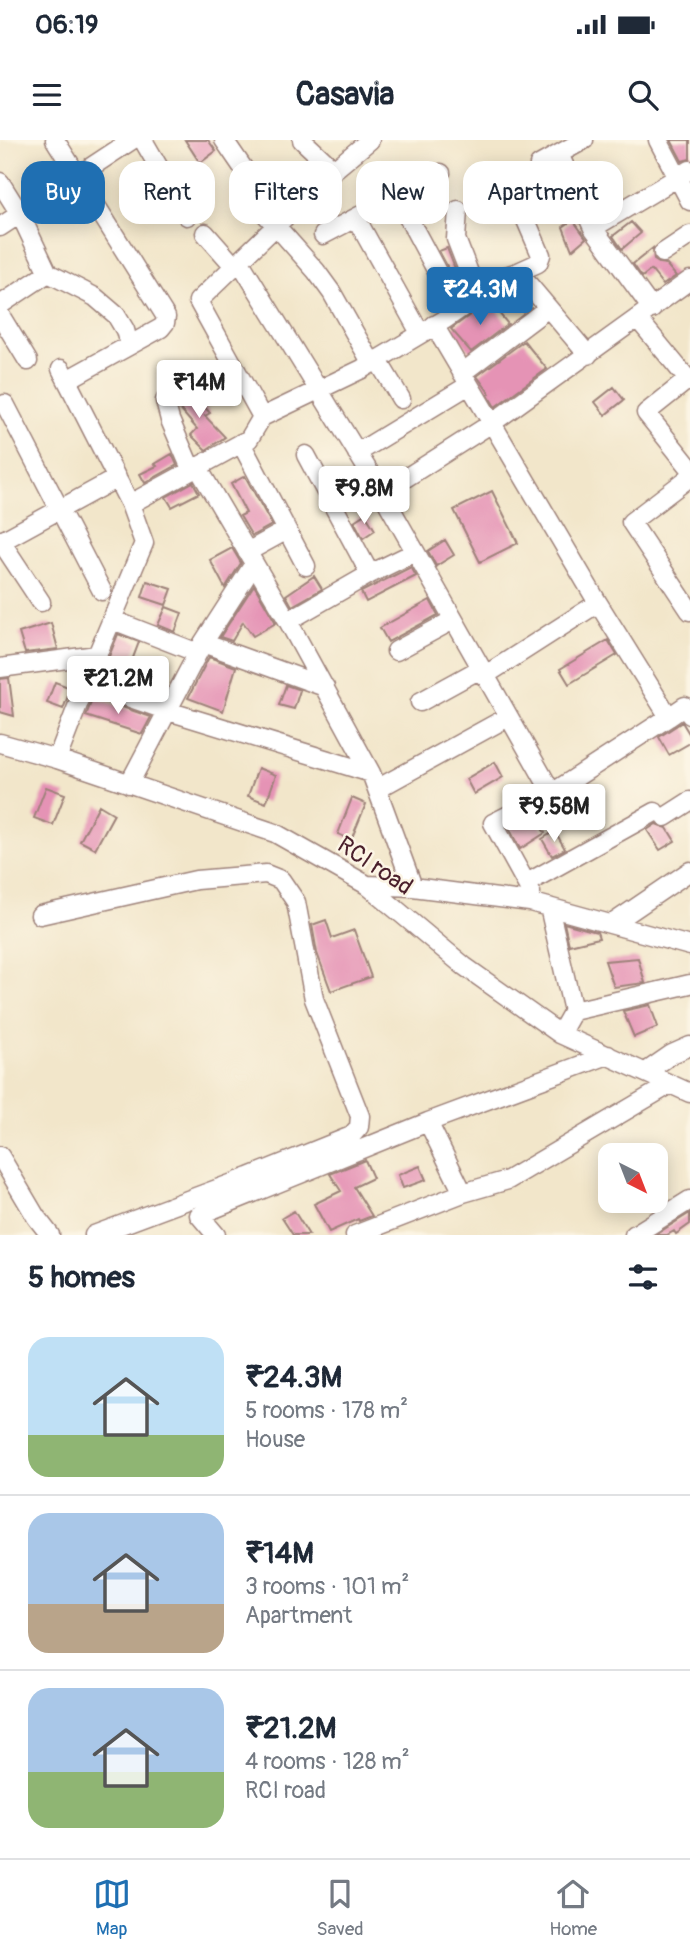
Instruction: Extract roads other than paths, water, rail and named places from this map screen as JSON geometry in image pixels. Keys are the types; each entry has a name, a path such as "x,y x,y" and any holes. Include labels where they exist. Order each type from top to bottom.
{"street":[{"path":"55,140 69,161"},
{"path":"100,161 132,140"},
{"path":"143,140 155,161"},
{"path":"224,140 238,161"},
{"path":"302,140 324,161"},
{"path":"342,163 370,140"},
{"path":"545,161 584,140"},
{"path":"658,140 684,174 690,201"},
{"path":"559,154 593,228 689,380 646,413 690,468"},
{"path":"593,228 684,174"},
{"path":"0,182 20,214 48,273 95,296 116,315 125,330 129,345"},
{"path":"458,210 456,239 478,296"},
{"path":"0,227 20,214"},
{"path":"323,235 356,218"},
{"path":"57,759 97,655 145,543 130,504 64,374 161,328 166,317 105,219"},
{"path":"360,224 427,329 466,379 598,603 669,717"},
{"path":"411,224 457,309"},
{"path":"130,504 249,439 262,417 374,360 478,296 500,278 538,263 541,256 527,224"},
{"path":"262,417 198,302 276,226 332,293 401,399"},
{"path":"205,233 238,264 358,453 552,793"},
{"path":"663,253 690,235"},
{"path":"518,272 588,355"},
{"path":"0,305 48,273"},
{"path":"382,493 492,423 690,281"},
{"path":"358,453 466,379 548,308"},
{"path":"0,314 29,361"},
{"path":"170,389 165,401 170,420 194,468 288,621 374,781 413,887"},
{"path":"5,404 102,591"},
{"path":"241,443 306,566"},
{"path":"306,455 370,574"},
{"path":"690,477 631,522 683,587 690,611"},
{"path":"41,602 0,541 117,478"},
{"path":"129,784 251,558 287,530"},
{"path":"288,621 370,574 415,552"},
{"path":"420,702 482,673 598,603"},
{"path":"113,620 325,687"},
{"path":"396,651 453,620"},
{"path":"0,668 97,655"},
{"path":"87,682 374,781 508,717"},
{"path":"530,902 531,892 527,883 493,823 552,793 669,717 688,708"},
{"name":"RCI road","path":"0,743 57,759 275,833 367,885 464,966 560,1034 690,1093"},
{"path":"527,883 690,801"},
{"path":"612,924 690,871"},
{"path":"40,915 196,880 267,874 281,880 296,902 314,999 360,1116 359,1127 351,1136 94,1235"},
{"path":"367,885 413,887 530,902 690,946"},
{"path":"548,907 573,1011 560,1034"},
{"path":"573,1011 690,984"},
{"path":"646,1072 672,1054 690,1046"},
{"path":"216,1235 199,1215 428,1122 608,1055"},
{"path":"367,1233 463,1193 508,1180 669,1085"},
{"path":"428,1122 463,1193"},
{"path":"0,1156 36,1217 50,1235"},
{"path":"634,1235 690,1200"}]}
